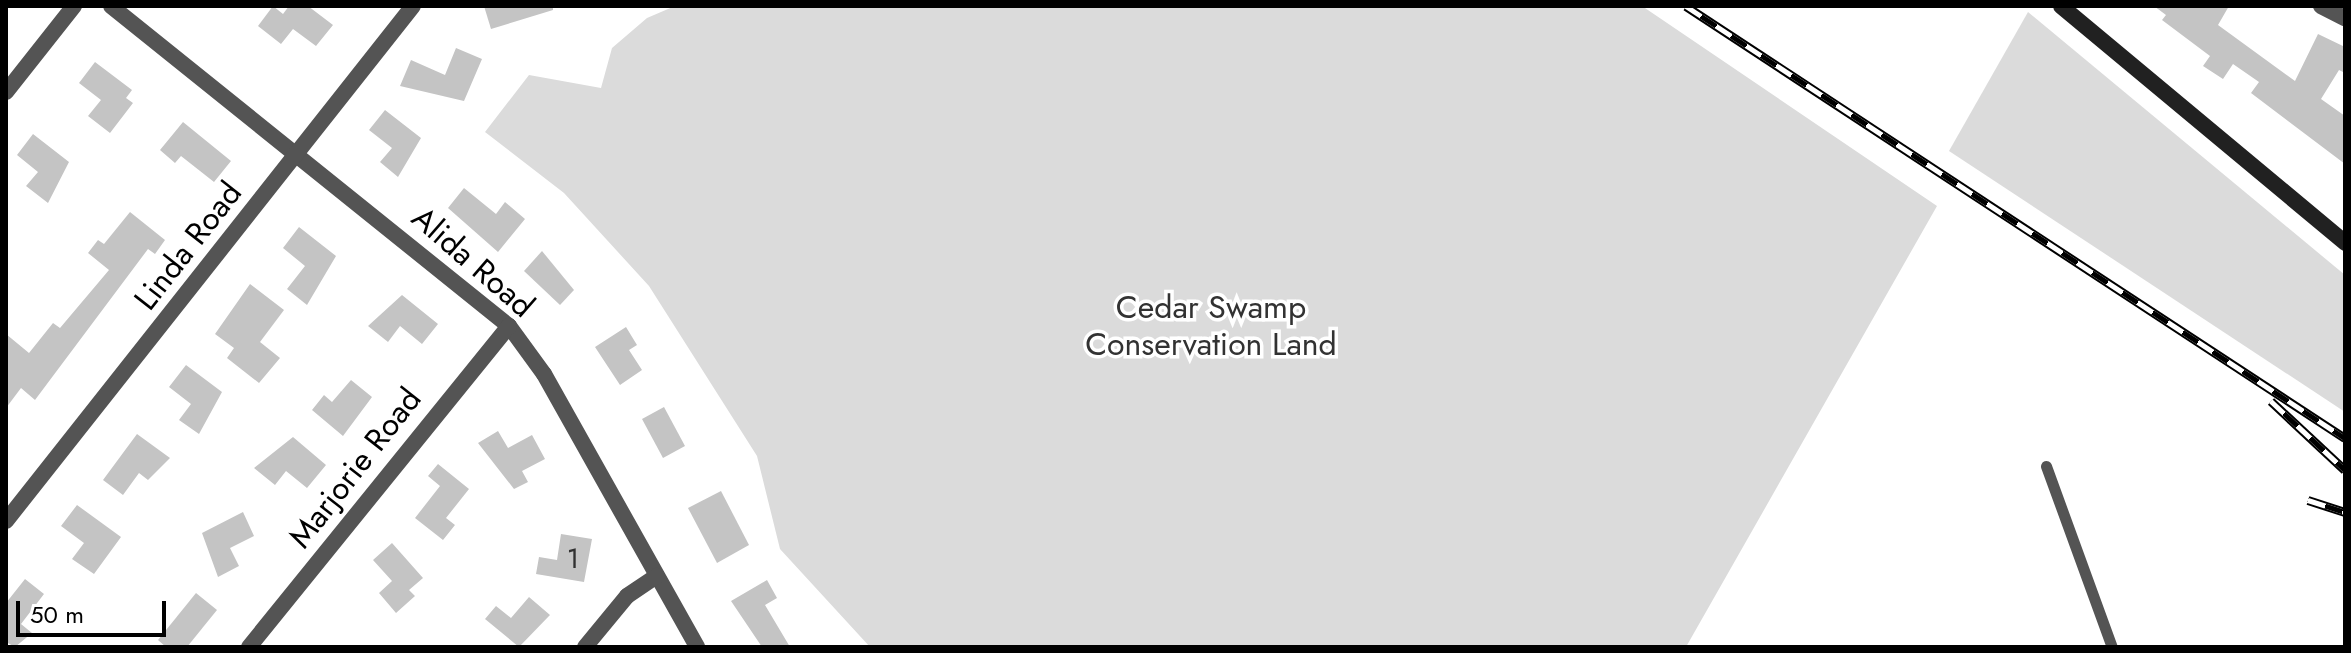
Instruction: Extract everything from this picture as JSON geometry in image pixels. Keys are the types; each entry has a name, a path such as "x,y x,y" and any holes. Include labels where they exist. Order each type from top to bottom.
{"main road":[{"path":"2064,7 2345,243"}],"street":[{"path":"6,92 74,6"},
{"name":"Alida Road","path":"111,6 298,153 509,326 537,362 697,647"},
{"name":"Linda Road","path":"6,521 413,6"},
{"path":"2321,6 2345,18"},
{"name":"Marjorie Road","path":"249,647 509,326"},
{"path":"585,647 627,596 657,576"}],"lane":[{"path":"2046,466 2112,647"}],"green space":[{"name":"Cedar Swamp Conservation Land","path":"675,6 1642,6 1937,206 1686,647 870,647 780,549 757,456 649,286 564,193 485,132 529,75 601,88 612,48 647,18"},
{"path":"2028,12 2345,275 2345,412 1949,151"}],"building":[{"path":"273,6 283,14 289,6 308,6 333,25 316,46 293,29 281,44 258,26"},
{"path":"484,6 553,6 553,10 491,29"},
{"path":"2154,6 2229,6 2218,25 2295,81 2318,34 2345,47 2345,73 2339,70 2321,99 2345,116 2345,164 2251,93 2259,82 2233,64 2223,79 2203,66 2210,56 2162,20 2166,15"},
{"path":"456,48 482,59 464,101 400,86 411,60 445,75"},
{"path":"95,62 132,90 126,98 133,103 110,133 88,116 101,100 79,83"},
{"path":"385,110 421,138 398,177 380,162 392,148 369,130"},
{"path":"183,122 231,161 214,182 181,156 175,163 160,150"},
{"path":"33,134 69,162 48,203 26,186 38,172 17,155"},
{"path":"464,188 496,214 505,202 525,219 498,252 448,208"},
{"path":"130,212 165,240 155,254 148,249 35,400 21,388 6,408 6,334 29,353 53,323 60,328 109,270 88,253 98,240 104,244"},
{"path":"299,227 336,256 307,305 287,289 305,266 283,248"},
{"path":"542,251 574,290 560,305 524,271"},
{"path":"250,284 284,310 260,342 280,358 259,383 227,358 234,348 215,334"},
{"path":"402,295 438,324 422,344 400,326 388,342 368,326"},
{"path":"626,327 637,345 629,350 642,370 620,385 595,347"},
{"path":"186,365 222,392 199,434 179,420 191,404 169,387"},
{"path":"351,380 372,397 343,436 312,410 324,395 332,402"},
{"path":"664,407 685,446 663,458 642,419"},
{"path":"498,431 508,448 532,435 545,459 522,471 528,482 514,489 478,443"},
{"path":"137,434 170,458 148,480 139,473 123,495 103,480"},
{"path":"293,437 326,465 307,488 286,471 275,485 254,468"},
{"path":"438,464 469,489 446,518 455,525 443,540 415,518 440,486 428,476"},
{"path":"721,491 749,545 717,563 688,508"},
{"path":"77,505 121,537 94,574 72,559 84,543 61,526"},
{"path":"243,512 254,536 230,548 239,566 218,577 202,533"},
{"path":"561,534 592,539 584,582 536,574 539,557 557,560"},
{"path":"392,543 423,578 409,590 415,596 396,613 379,593 392,581 373,560"},
{"path":"25,579 44,594 21,624 32,633 15,647 6,642 6,603"},
{"path":"767,580 777,598 765,605 790,647 762,647 731,601"},
{"path":"196,593 217,610 187,647 166,647 158,640"},
{"path":"529,597 550,615 519,647 485,619 496,606 511,618"}],"railway":[{"path":"1686,6 2345,438"},
{"path":"2271,401 2345,470"},
{"path":"2308,500 2345,512"}]}
